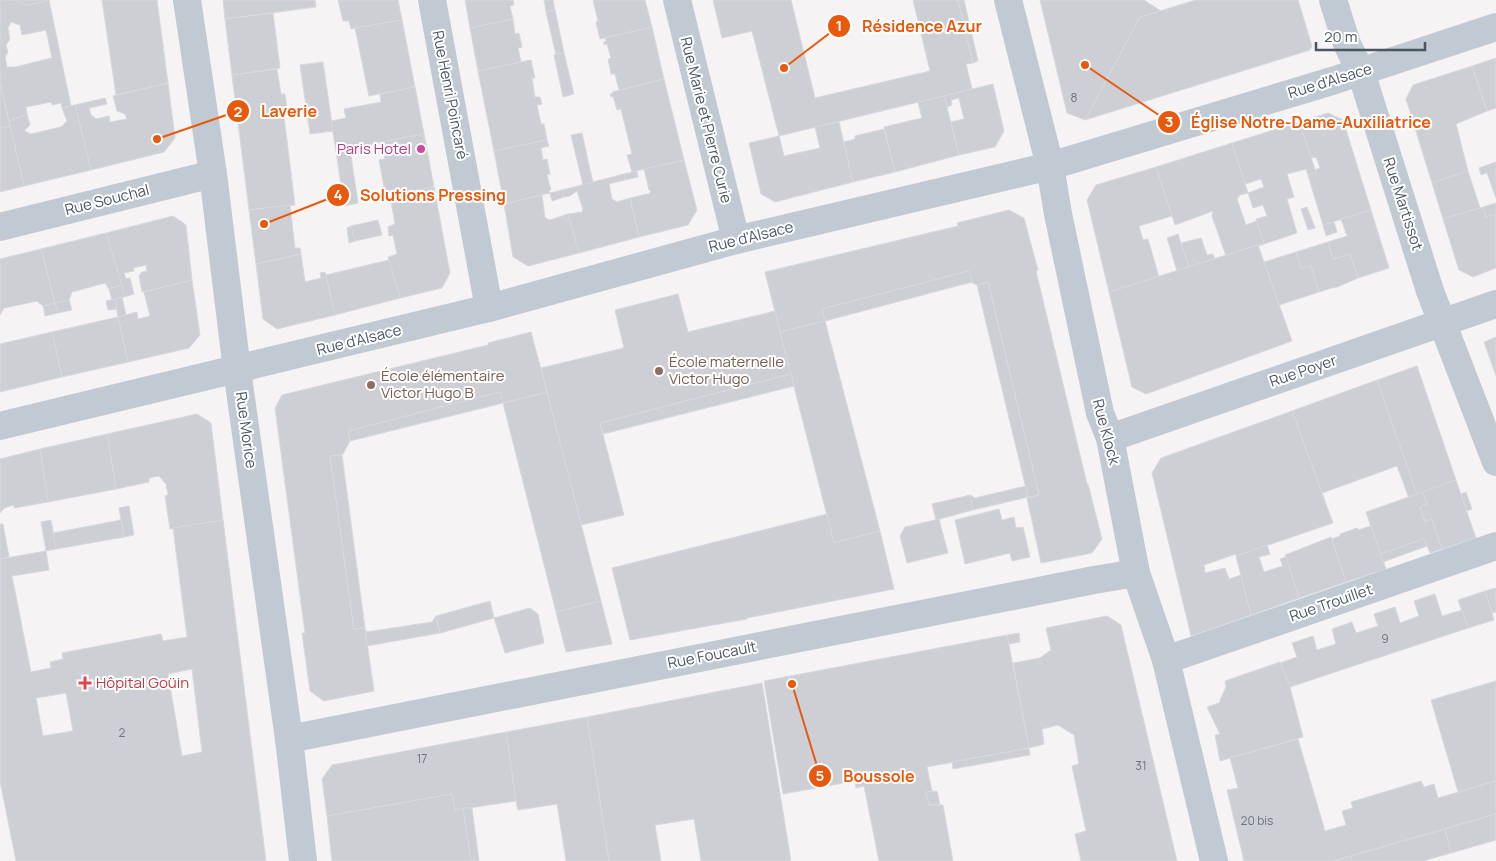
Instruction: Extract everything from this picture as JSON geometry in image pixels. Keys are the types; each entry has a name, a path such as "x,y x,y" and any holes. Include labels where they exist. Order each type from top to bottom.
{"street":[{"name":"Rue Morice","path":"187,0 214,174 237,370 289,739 303,861"},
{"name":"Rue Henri Poincaré","path":"432,0 489,308"},
{"name":"Rue Marie et Pierre Curie","path":"677,0 736,240"},
{"name":"Rue Klock","path":"1008,0 1050,166 1058,214 1100,413 1110,438 1136,573 1166,660 1214,861"},
{"name":"Rue Martissot","path":"1333,0 1347,44 1361,72 1430,291 1496,462"},
{"name":"Rue d'Alsace","path":"0,426 489,308 736,240 1050,166 1361,72 1496,27"},
{"name":"Rue Souchal","path":"0,227 214,174"},
{"name":"Rue Poyer","path":"1110,438 1496,304"},
{"name":"Rue Trouillet","path":"1166,660 1496,546"},
{"name":"Rue Foucault","path":"289,739 1136,573"}],"building":[{"path":"0,0 13,0 28,5 49,0 71,106 62,108 61,103 52,105 51,102 26,107 27,114 9,121 0,83","holes":["11,22 20,25 22,35 46,30 52,58 15,67 7,67 5,57 8,52 6,45 10,39 8,28"]},
{"path":"13,0 50,0 28,5"},
{"path":"102,0 157,0 168,83 116,95"},
{"path":"223,0 315,0 316,7 225,19"},
{"path":"338,0 398,0 402,20 351,29 349,21 343,21"},
{"path":"465,0 513,0 514,5 510,6 513,19 470,28"},
{"path":"544,0 553,0 555,10 546,12"},
{"path":"593,0 645,0 652,27 600,39"},
{"path":"713,0 791,0 815,98 930,71 913,0 958,0 973,63 966,64 972,89 779,136 752,31 722,38"},
{"path":"958,0 964,0 978,61 973,63"},
{"path":"1040,0 1144,0 1161,11 1140,17 1085,120 1067,113"},
{"path":"1196,0 1298,0 1312,46 1310,50 1085,120 1140,17"},
{"path":"555,10 564,53 556,55 546,12"},
{"path":"273,13 280,68 232,75 225,19"},
{"path":"513,19 515,34 519,33 522,47 518,48 521,62 478,71 470,28"},
{"path":"402,20 415,87 369,96 355,28"},
{"path":"652,27 664,79 619,90 615,74 611,74 608,59 611,58 607,44 604,45 605,38"},
{"path":"564,53 574,94 563,97 554,55"},
{"path":"1496,58 1496,108 1487,111 1472,66"},
{"path":"531,60 535,78 532,78 535,97 540,97 542,104 537,105 541,124 544,124 547,140 494,151 478,71"},
{"path":"323,62 333,131 310,134 300,65"},
{"path":"1472,66 1487,111 1456,124 1468,171 1432,183 1406,99 1413,85"},
{"path":"277,69 281,94 285,94 287,108 283,109 295,205 249,210 232,75"},
{"path":"664,79 684,160 632,172 627,155 632,154 621,109 617,110 613,96 611,97 610,94"},
{"path":"0,83 10,126 0,128"},
{"path":"168,83 175,138 164,152 91,170 75,105 105,98 107,104 89,108 91,115 96,119 109,116 110,122 127,119 125,114 117,111 113,96"},
{"path":"993,84 1004,131 995,147 959,155 951,122 964,119 959,98 951,100 952,105 947,107 944,96"},
{"path":"415,87 424,134 336,151 331,121 346,118 344,109 381,102 380,94"},
{"path":"944,96 959,155 895,172 884,127 922,118 918,102"},
{"path":"75,105 91,170 24,186 9,121 27,114 30,125 24,131 31,134 61,127 67,121 62,108"},
{"path":"1328,113 1343,120 1371,210 1323,225 1308,175 1320,168 1316,157 1311,158 1299,122"},
{"path":"839,122 853,182 775,202 761,194 749,143 779,136 784,156 820,148 815,127"},
{"path":"1299,122 1316,172 1308,175 1306,169 1287,174 1294,197 1287,199 1297,233 1264,244 1256,219 1267,216 1263,205 1253,208 1248,193 1264,187 1261,179 1245,184 1232,143"},
{"path":"10,126 24,186 0,192 0,128"},
{"path":"884,129 895,172 853,182 844,142 855,139 855,136"},
{"path":"582,133 593,183 583,185 571,135"},
{"path":"424,134 434,187 386,197 379,160 385,159 382,142"},
{"path":"547,140 549,146 541,148 543,160 547,159 550,174 547,175 550,193 504,204 494,151"},
{"path":"1232,143 1248,193 1240,195 1237,199 1246,225 1257,221 1264,244 1226,256 1212,216 1213,211 1175,225 1156,167"},
{"path":"350,149 358,203 344,206 336,151"},
{"path":"684,160 697,210 688,225 639,237 630,198 648,195 651,191 649,190 644,169"},
{"path":"1496,162 1496,198 1487,173 1481,175 1479,168"},
{"path":"1156,167 1172,216 1139,226 1143,240 1148,239 1159,277 1109,292 1087,200 1096,185"},
{"path":"637,171 638,177 625,180 624,174"},
{"path":"1468,171 1480,208 1443,219 1432,183"},
{"path":"624,174 625,180 609,184 612,199 617,202 630,198 639,237 579,253 568,214 582,212 583,209 577,191 570,196 564,197 562,190"},
{"path":"434,187 450,273 442,288 400,298 388,257 397,254 393,235 389,236 388,227 395,224 390,196"},
{"path":"562,190 564,197 552,201 550,193"},
{"path":"542,195 545,218 550,220 568,214 579,253 528,266 513,257 504,204"},
{"path":"1496,203 1496,214 1486,217 1483,207"},
{"path":"290,205 295,248 300,248 301,254 256,264 249,210"},
{"path":"1307,207 1315,228 1308,230 1301,209"},
{"path":"1483,207 1486,217 1496,214 1496,268 1473,277 1459,270 1443,219"},
{"path":"1009,210 1024,218 1038,270 1036,271 1087,484 1102,539 1092,553 1041,563 1027,498 1039,495 988,282 977,285 972,283 969,271 822,309 825,321 780,332 765,272 958,226 957,223"},
{"path":"1371,210 1389,268 1358,278 1350,254 1333,259 1328,242 1347,236 1341,219"},
{"path":"173,216 186,225 192,280 142,292 139,276 142,272 147,271 146,265 133,268 134,271 124,273 126,279 130,278 134,294 124,297 106,233"},
{"path":"378,220 382,235 355,241 351,226"},
{"path":"1334,222 1337,232 1326,236 1323,225"},
{"path":"351,226 355,241 349,243 347,228"},
{"path":"106,233 122,285 109,289 105,283 72,292 69,300 55,303 41,249"},
{"path":"1178,234 1189,267 1177,271 1167,238"},
{"path":"1201,238 1207,255 1213,254 1215,259 1189,267 1181,243"},
{"path":"1328,242 1333,259 1350,254 1358,278 1335,288 1319,292 1311,266 1301,268 1296,252"},
{"path":"1258,245 1292,341 1146,394 1132,387 1109,292"},
{"path":"41,249 55,303 43,306 37,301 4,308 0,315 0,259"},
{"path":"1296,252 1301,268 1311,266 1319,292 1279,305 1264,262"},
{"path":"301,254 305,282 321,278 320,273 325,272 335,315 277,329 263,319 256,264"},
{"path":"389,260 400,298 335,315 326,275"},
{"path":"969,271 972,282 825,321 822,309"},
{"path":"192,280 200,335 189,348 128,362 118,317 137,312 138,319 150,316 144,292"},
{"path":"988,282 1039,495 1028,497 977,285"},
{"path":"122,285 124,297 112,300 109,289"},
{"path":"678,294 688,332 775,311 791,374 600,423 624,515 581,525 541,368 624,348 615,310"},
{"path":"122,297 126,315 118,317 115,299"},
{"path":"115,299 117,309 108,310 106,301"},
{"path":"69,300 72,310 58,313 55,303"},
{"path":"55,303 58,313 45,316 43,306"},
{"path":"118,317 128,362 62,377 52,332"},
{"path":"825,321 880,531 834,543 780,332"},
{"path":"52,332 62,377 0,392 0,344"},
{"path":"531,332 547,392 503,403 500,392 348,431 350,441 343,454 330,456 354,629 365,628 374,691 324,701 310,691 302,633 305,633 275,408 282,395 488,345 488,343"},
{"path":"1496,337 1496,376 1484,342"},
{"path":"1417,366 1456,480 1417,495 1377,380"},
{"path":"791,374 794,386 603,434 600,423"},
{"path":"1377,380 1417,495 1409,498 1397,466 1322,493 1292,411"},
{"path":"500,392 503,403 350,441 348,431"},
{"path":"547,392 601,601 556,612 503,403"},
{"path":"1292,411 1333,523 1204,565 1205,573 1225,568 1229,579 1241,575 1251,615 1191,636 1152,473 1161,458"},
{"path":"197,414 211,423 223,520 170,529 165,496 168,495 166,484 159,476 149,478 149,482 116,489 107,434"},
{"path":"107,434 116,489 48,502 40,449"},
{"path":"40,449 48,502 14,508 14,505 4,508 0,513 0,459"},
{"path":"342,455 365,628 354,629 330,456"},
{"path":"1456,480 1476,538 1442,549 1432,519 1425,522 1420,507 1427,504 1423,492"},
{"path":"1026,486 1028,497 973,510 970,495 975,498"},
{"path":"1423,492 1427,504 1420,507 1425,522 1432,519 1442,549 1430,553 1424,539 1380,554 1366,512"},
{"path":"1466,492 1472,509 1467,511 1461,494"},
{"path":"970,495 973,510 936,520 932,504"},
{"path":"129,506 134,535 124,537 119,508"},
{"path":"999,509 1002,520 1014,517 1016,528 1023,527 1030,557 1012,561 1010,553 965,564 955,520"},
{"path":"827,514 834,543 880,531 894,589 747,619 630,640 612,568"},
{"path":"939,519 948,553 907,563 900,536 905,527"},
{"path":"51,520 56,549 46,551 41,522"},
{"path":"121,520 124,537 56,549 53,533"},
{"name":"Hôpital Goüin","path":"223,520 266,861 16,861 0,781 0,559 46,551 49,570 12,576 31,672 51,668 50,662 63,659 62,653 161,634 163,641 187,637 173,528","holes":["192,669 202,752 182,756 168,674","66,693 73,731 43,736 36,698"]},
{"path":"0,524 3,524 9,557 0,559"},
{"path":"1371,526 1386,569 1346,582 1332,539 1357,528 1358,530"},
{"path":"1331,537 1346,582 1299,598 1285,555"},
{"path":"1424,539 1427,546 1383,562 1380,554"},
{"path":"1267,545 1270,554 1259,557 1264,572 1283,566 1280,559 1286,557 1299,598 1251,615 1236,556"},
{"path":"1496,588 1496,612 1492,613 1485,591"},
{"path":"1485,591 1494,620 1468,628 1458,600"},
{"path":"1435,594 1442,616 1462,610 1468,628 1290,687 1280,663 1297,657 1292,643 1313,636 1317,650 1336,644 1332,629 1352,622 1356,633 1378,626 1374,614 1395,607 1400,623 1419,616 1414,601"},
{"path":"490,601 494,618 440,633 436,616"},
{"path":"601,601 612,644 566,652 556,612"},
{"path":"530,608 538,614 544,643 505,653 494,618"},
{"path":"436,616 440,633 367,646 366,632 432,622"},
{"path":"1107,616 1121,625 1177,861 1081,861 1075,834 1086,831 1072,766 1079,764 1074,735 1058,725 1042,729 1044,744 1029,748 1013,663 1040,658 1051,650 1046,628"},
{"path":"1019,633 1020,642 1009,644 1007,635"},
{"path":"1007,635 1029,748 927,767 932,791 926,792 929,805 943,805 953,861 879,861 864,786 856,788 855,781 783,794 764,681"},
{"path":"1280,662 1290,687 1303,737 1220,761 1215,735 1220,734 1207,707 1219,703 1226,687 1225,681"},
{"path":"1496,681 1496,781 1458,792 1431,700"},
{"path":"762,683 791,861 701,861 694,819 655,825 661,861 609,861 587,717"},
{"path":"587,717 609,861 566,861 557,804 518,810 516,801 506,732"},
{"path":"506,732 516,801 455,810 452,794 327,816 322,779 332,765"},
{"path":"1298,739 1325,831 1346,825 1342,811 1353,808 1351,802 1421,781 1424,787 1434,784 1438,798 1496,781 1496,814 1333,861 1244,861 1227,790 1238,788 1230,758"},
{"path":"1029,748 1030,755 953,769 952,762"},
{"path":"937,791 940,805 929,805 926,792"},
{"path":"452,794 455,810 463,808 471,861 332,861 327,816"},
{"path":"463,808 472,808 479,861 471,861"},
{"path":"1496,814 1496,840 1451,853 1445,829"},
{"path":"1445,829 1451,853 1423,861 1352,861 1351,856"},
{"path":"1351,856 1352,861 1333,861"}],"place":[{"name":"Église Notre-Dame-Auxiliatrice","path":"1085,65"},
{"name":"Résidence Azur","path":"784,68"},
{"name":"Laverie","path":"157,139"},
{"name":"Paris Hotel","path":"421,149"},
{"name":"Solutions Pressing","path":"264,224"},
{"name":"École maternelle Victor Hugo","path":"659,371"},
{"name":"École élémentaire Victor Hugo B","path":"371,385"},
{"name":"Hôpital Goüin","path":"85,683"},
{"name":"Boussole","path":"792,684"}]}
